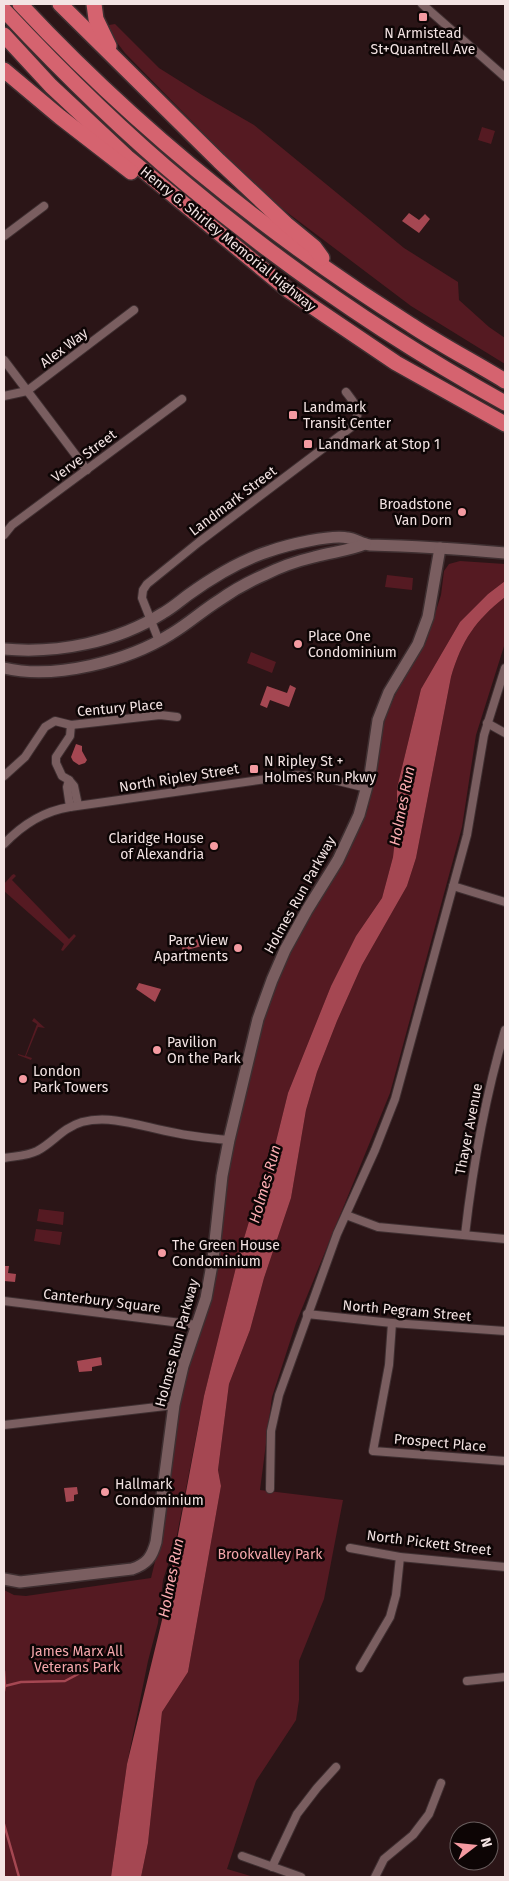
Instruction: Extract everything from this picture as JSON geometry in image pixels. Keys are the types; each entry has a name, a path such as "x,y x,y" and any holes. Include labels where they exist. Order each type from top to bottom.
{"highway":[{"path":"20,4 87,74 132,116 267,226 411,325 505,381"},
{"path":"60,4 203,145 286,224 314,247 332,272"},
{"path":"94,4 96,19 101,33 130,73"},
{"path":"4,10 66,75 127,133 188,186 254,239 371,322 426,358 505,403"},
{"name":"Henry G. Shirley Memorial Highway","path":"4,35 51,86 120,151 269,275 329,319 396,363 505,424"},
{"path":"4,70 120,164 269,275"}],"street":[{"path":"422,4 505,77"},
{"path":"4,236 44,206"},
{"name":"Alex Way","path":"4,396 27,392 134,310"},
{"path":"4,360 87,470"},
{"name":"Landmark Street","path":"159,641 142,598 143,590 147,584 199,542 354,425 359,416 357,406 346,392"},
{"name":"Verve Street","path":"4,535 12,525 182,399"},
{"path":"4,649 50,650 92,642 142,625 164,613 220,574 240,563 270,551 300,543 347,537 365,544 505,553"},
{"path":"4,668 56,671 82,667 121,657 159,641 235,590 264,574 293,563 329,553 349,551 365,544"},
{"name":"Holmes Run Parkway","path":"4,1579 20,1582 126,1570 138,1567 150,1560 156,1542 174,1405 183,1366 206,1298 213,1259 222,1176 254,1031 272,980 294,932 345,847 359,815 367,788 378,720 389,692 418,644 428,617 440,548"},
{"path":"270,1489 270,1454 274,1414 285,1375 337,1234 384,1129 395,1099 470,819 480,751 487,723 505,668"},
{"name":"Century Place","path":"74,806 68,787 69,780 62,776 58,770 56,758 70,736 71,725 160,715 177,717"},
{"path":"4,776 25,757 50,723 55,720 71,725"},
{"path":"487,723 505,733"},
{"name":"North Ripley Street","path":"4,844 16,832 37,818 74,806 294,775 322,777 367,788"},
{"path":"453,886 505,902"},
{"name":"Thayer Avenue","path":"465,1235 480,1133 505,1030"},
{"path":"4,1158 33,1152 42,1148 66,1128 83,1122 97,1120 121,1121 176,1134 229,1140"},
{"path":"346,1215 378,1227 505,1239"},
{"name":"Canterbury Square","path":"4,1301 197,1325"},
{"name":"North Pegram Street","path":"307,1314 505,1331"},
{"name":"Prospect Place","path":"392,1322 388,1373 373,1451 505,1461"},
{"path":"4,1425 174,1405"},
{"name":"North Pickett Street","path":"350,1548 400,1557 505,1567"},
{"path":"360,1668 390,1617 394,1606 400,1557"},
{"path":"467,1681 505,1677"},
{"path":"272,1866 297,1814 316,1788 336,1767"},
{"path":"375,1877 384,1859 413,1835 429,1814 441,1783"},
{"path":"242,1856 301,1877"}],"green space":[{"path":"115,24 159,68 254,125 404,248 458,282 459,300 489,327 505,338 505,364 411,306 280,207 224,154 125,53 112,36 109,25"},
{"path":"482,127 495,131 491,144 478,140"},
{"name":"James Marx All Veterans Park","path":"460,561 505,564 505,581 488,594 460,622 421,689 397,788 397,820 393,857 382,898 356,936 331,986 288,1093 264,1190 253,1208 239,1255 204,1396 176,1540 163,1580 158,1623 148,1661 127,1764 111,1877 4,1877 4,1590 14,1595 26,1596 151,1578 162,1533 179,1407 188,1366 210,1305 215,1281 226,1179 259,1034 272,992 291,947 352,845 368,808 385,718 397,691 426,642 441,595 444,571 449,564"},
{"path":"387,575 413,578 412,590 385,587"},
{"name":"Brookvalley Park","path":"505,597 505,643 476,735 462,827 390,1093 296,1323 272,1397 260,1490 343,1500 324,1599 299,1661 299,1700 296,1720 256,1781 227,1869 254,1877 141,1877 148,1843 162,1712 188,1672 221,1486 218,1470 229,1384 250,1330 264,1278 291,1198 306,1110 317,1072 362,965 407,886 416,858 455,664 471,632 485,614"},
{"path":"251,652 276,662 272,673 247,663"},
{"path":"14,874 16,876 12,880 69,939 74,934 76,936 63,951 61,950 64,944 4,891 4,884"},
{"path":"34,1018 45,1028 38,1027 26,1056 32,1058 31,1060 18,1054 25,1056 37,1024 32,1021"},
{"path":"39,1209 64,1212 63,1225 37,1221"},
{"path":"36,1229 62,1232 60,1245 34,1241"}],"water":[{"path":"409,213 419,220 425,214 430,219 419,233 402,221"},
{"name":"Holmes Run","path":"505,581 505,597 485,614 471,632 455,664 416,858 407,886 362,965 317,1072 306,1110 291,1198 264,1278 250,1330 229,1384 218,1470 221,1486 188,1672 162,1712 148,1843 141,1877 111,1877 127,1764 162,1620 204,1396 239,1255 253,1208 264,1190 288,1093 331,986 356,936 382,898 393,857 397,820 397,788 421,689 460,622 488,594"},
{"path":"290,685 296,688 289,707 270,700 267,708 260,705 267,686 287,693"},
{"path":"76,744 82,746 82,751 87,760 79,765 71,757"},
{"path":"199,938 202,946 183,951 181,945"},
{"path":"139,983 161,989 155,1002 136,989"},
{"path":"4,1266 9,1266 8,1273 16,1274 15,1282 4,1281"},
{"path":"101,1357 102,1365 92,1367 92,1371 79,1372 77,1361"},
{"path":"77,1487 78,1494 74,1495 74,1501 66,1502 64,1488"}],"waterway":[{"path":"5,1686 21,1682 65,1681 82,1672 94,1649"},
{"path":"4,1671 4,1691"},
{"path":"4,1824 19,1877"}],"place":[{"name":"N Armistead St+Quantrell Ave","path":"423,17"},
{"name":"Landmark Transit Center","path":"293,415"},
{"name":"Landmark at Stop 1","path":"308,444"},
{"name":"Broadstone Van Dorn","path":"462,512"},
{"name":"Place One Condominium","path":"298,644"},
{"name":"N Ripley St + Holmes Run Pkwy","path":"254,769"},
{"name":"Claridge House of Alexandria","path":"214,846"},
{"name":"Parc View Apartments","path":"238,948"},
{"name":"Pavilion On the Park","path":"157,1050"},
{"name":"London Park Towers","path":"23,1079"},
{"name":"The Green House Condominium","path":"162,1253"},
{"name":"Hallmark Condominium","path":"105,1492"}]}
